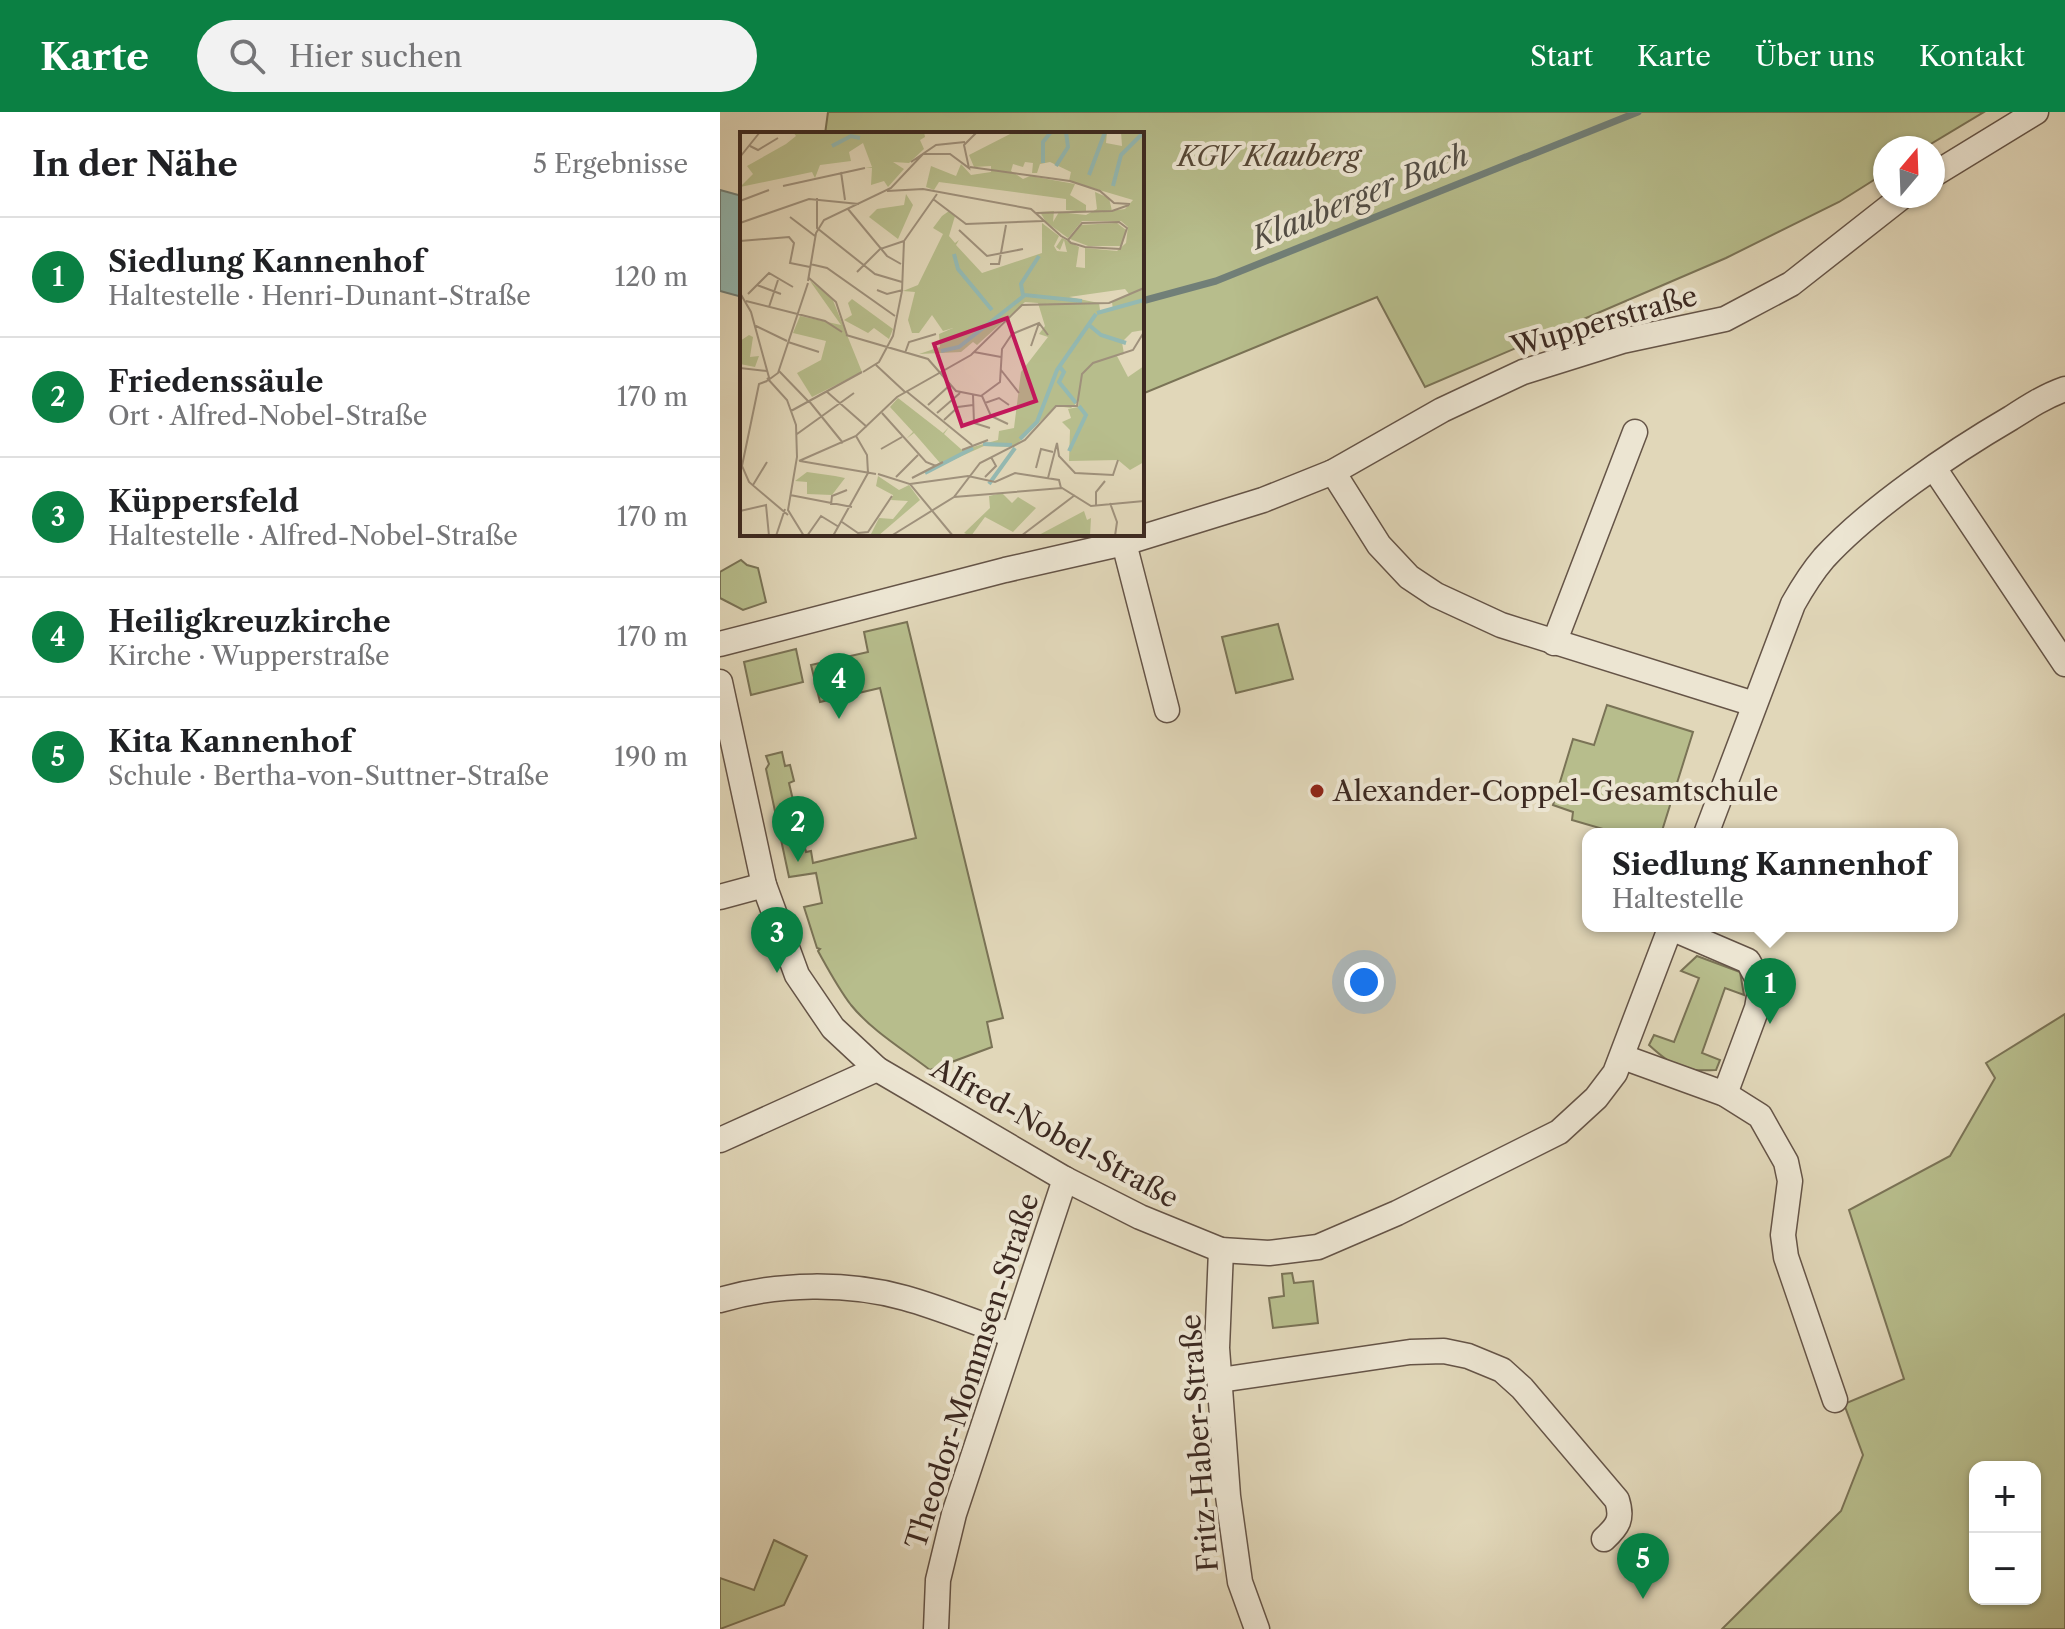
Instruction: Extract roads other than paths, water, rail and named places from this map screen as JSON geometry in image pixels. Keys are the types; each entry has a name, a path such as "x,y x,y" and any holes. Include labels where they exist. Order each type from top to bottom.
{"street":[{"path":"1945,168 2036,112"},
{"name":"Wupperstraße","path":"720,644 1005,570 1124,543 1263,500 1333,472 1442,410 1523,372 1622,341 1725,319 1791,284 1888,208"},
{"path":"1708,828 1793,604 1813,572 1840,543 1934,468 1982,435 2050,394 2065,389"},
{"path":"1554,643 1635,432"},
{"path":"1934,468 2065,664"},
{"path":"1333,472 1366,528 1409,577 1466,611 1554,643 1754,704"},
{"path":"1124,543 1167,710"},
{"name":"Alfred-Nobel-Straße","path":"720,682 764,885 790,961 801,983 833,1028 877,1069 1065,1179 1140,1217 1221,1250 1269,1253 1307,1249 1356,1232 1559,1132 1607,1085 1623,1057 1669,932"},
{"path":"720,897 764,885"},
{"path":"1682,932 1748,961 1761,985 1757,1008 1725,1094"},
{"path":"1623,1057 1725,1094 1760,1116 1786,1162 1790,1181 1783,1235 1786,1257 1835,1400"},
{"path":"720,1140 877,1069"},
{"name":"Theodor-Mommsen-Straße","path":"936,1629 935,1600 954,1514 1065,1179"},
{"name":"Fritz-Haber-Straße","path":"1221,1250 1217,1317 1235,1556 1243,1595 1257,1629"},
{"path":"720,1300 779,1289 864,1291 906,1298 1012,1335"},
{"path":"1220,1380 1410,1352 1444,1351 1480,1360 1502,1370 1522,1388 1617,1500 1619,1521 1604,1539"}],"water":[{"path":"720,190 740,195 740,296 720,291"}],"waterway":[{"name":"Klauberger Bach","path":"1144,300 1216,281 1638,112"}],"place":[{"name":"Heiligkreuzkirche","path":"839,719"},
{"name":"Alexander-Coppel-Gesamtschule","path":"1317,791"},
{"name":"Friedenssäule","path":"798,862"},
{"name":"Küppersfeld","path":"777,973"},
{"name":"Siedlung Kannenhof","path":"1770,1024"},
{"name":"Kita Kannenhof","path":"1643,1599"}],"park label":[{"name":"KGV Klauberg","path":"1269,156"}]}
